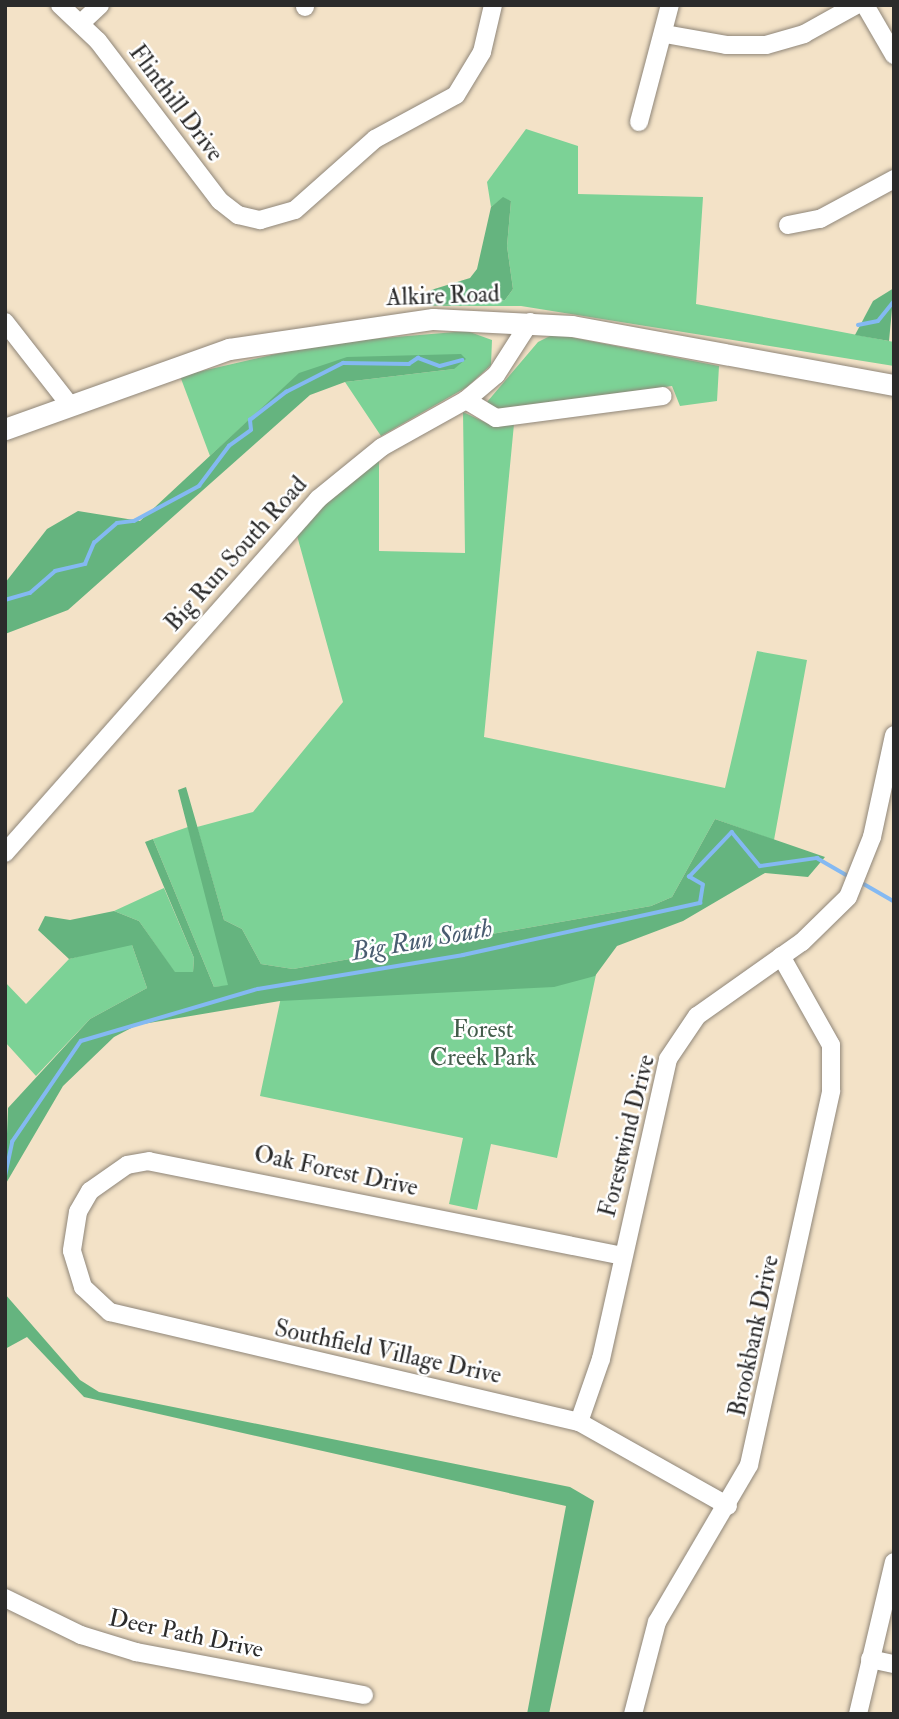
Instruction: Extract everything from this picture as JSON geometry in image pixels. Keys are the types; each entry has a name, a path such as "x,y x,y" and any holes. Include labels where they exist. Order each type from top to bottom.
{"main road":[{"name":"Alkire Road","path":"5,429 68,404 267,340 433,319 530,322 894,384"}],"street":[{"name":"Flinthill Drive","path":"60,5 81,23 220,201 260,220 295,210 375,139 456,95 482,52 493,5"},
{"path":"81,23 100,5"},
{"path":"639,122 666,34 670,5"},
{"path":"666,34 726,45 766,45 804,34 856,5"},
{"path":"865,5 894,55"},
{"path":"788,225 820,219 894,179"},
{"path":"5,322 68,404"},
{"name":"Big Run South Road","path":"5,853 318,499 382,447 466,400 496,375 530,322"},
{"path":"466,400 496,418 663,396"},
{"name":"Forestwind Drive","path":"579,1422 623,1256 668,1059 697,1016 829,921 848,897 872,838 894,735"},
{"name":"Brookbank Drive","path":"633,1714 657,1622 728,1507 758,1434 831,1091 831,1045 781,956"},
{"name":"Oak Forest Drive","path":"73,1233 97,1185 127,1165 149,1161 623,1256"},
{"name":"Southfield Village Drive","path":"73,1233 75,1270 110,1312 579,1422 728,1507"},
{"path":"858,1714 894,1562"},
{"name":"Deer Path Drive","path":"5,1598 81,1635 136,1652 363,1695"},
{"path":"870,1659 894,1664"}],"green space":[{"path":"526,129 578,146 578,194 703,197 696,304 894,342 894,366 521,306 429,306 505,300 513,289 507,246 511,201 503,198 491,207 487,182"},
{"path":"503,197 511,201 507,246 513,289 505,300 429,306 431,290 470,278 477,269 491,207"},
{"path":"894,288 889,341 855,335 873,301"},
{"path":"467,331 492,340 491,365 467,387 381,436 345,382 454,369 300,373 210,456 180,376 324,343"},
{"path":"554,334 719,366 717,401 680,406 672,386 496,411 487,402 538,342"},
{"path":"461,354 466,359 454,369 345,382 310,395 68,610 5,634 5,583 47,529 78,511 140,521 299,373 347,357"},
{"path":"463,412 491,425 514,424 484,737 725,788 757,651 807,660 774,840 715,819 672,897 651,906 293,969 261,964 242,929 224,920 197,827 253,812 343,702 296,532 333,492 379,459 379,551 465,553"},
{"path":"186,787 224,920 242,929 261,964 293,969 651,906 672,897 715,819 825,857 808,877 765,873 683,921 617,946 595,976 554,987 280,1001 137,1025 114,1037 63,1086 5,1185 8,1108 90,1019 147,988 132,945 69,959 38,930 45,916 70,920 114,911 139,921 175,972 193,972 194,958 145,842 153,839 214,987 228,985 178,790"},
{"path":"188,827 228,970 228,986 214,987 153,839"},
{"path":"164,888 194,958 193,972 175,973 139,921 114,911"},
{"name":"Forest Creek Park","path":"607,923 557,1158 491,1144 477,1210 449,1204 463,1138 260,1096 284,983"},
{"path":"121,945 132,945 147,988 90,1019 36,1076 5,1042 5,982 26,1004 69,959"},
{"path":"5,1294 80,1380 99,1392 570,1487 594,1501 549,1714 527,1714 566,1506 84,1397 27,1337 5,1349"}],"waterway":[{"path":"858,325 878,321 894,301"},
{"path":"5,600 30,593 55,571 85,564 94,543 117,523 134,521 199,486 229,446 251,430 250,420 286,392 343,363 409,364 418,358 440,366 462,360"},
{"name":"Big Run South","path":"5,1176 12,1142 81,1041 258,989 463,955 700,903 703,885 689,877 732,832 760,866 817,858 846,875"},
{"name":"Big Run South","path":"864,884 894,901"}]}
